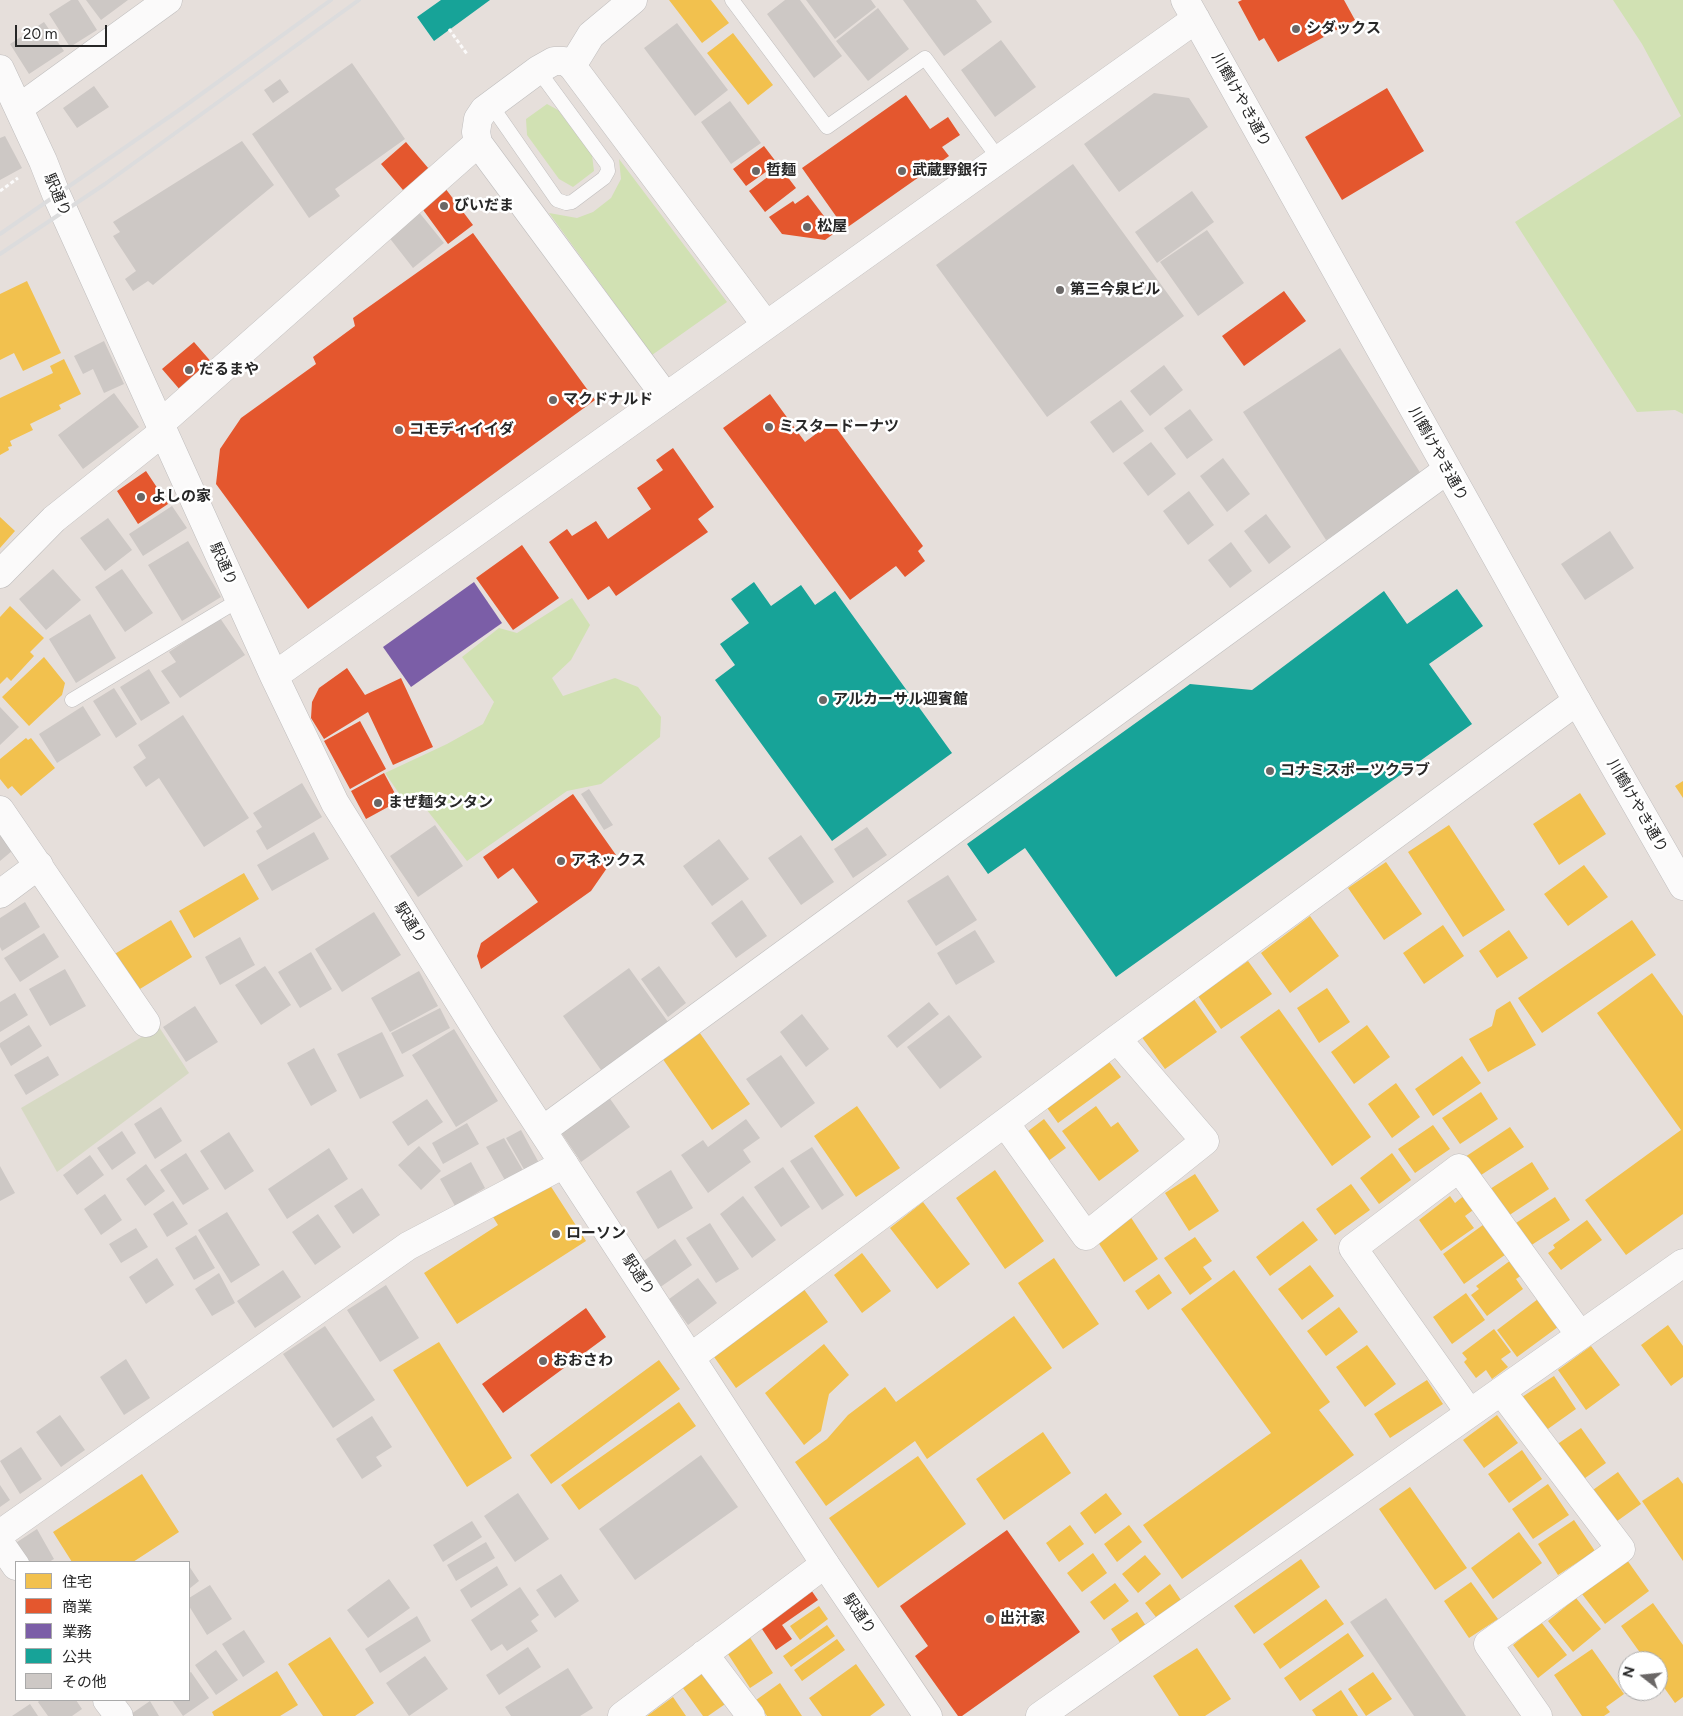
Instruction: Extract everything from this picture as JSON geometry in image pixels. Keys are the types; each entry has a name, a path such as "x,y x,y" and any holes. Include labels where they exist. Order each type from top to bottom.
{"street":[{"path":"18,108 168,0"},
{"path":"572,66 591,35 634,0"},
{"path":"274,676 999,159 1190,10"},
{"name":"川鶴けやき通り","path":"1190,10 1577,701 1683,886"},
{"path":"666,397 478,143 476,132 478,120 484,110 538,70 554,60 564,61 572,66 766,325"},
{"name":"駅通り","path":"0,69 239,600 335,803 483,1040 825,1564 928,1716"},
{"path":"0,574 54,519 162,428 478,143"},
{"path":"543,1130 1447,470"},
{"path":"691,1357 1117,1039 1577,701"},
{"path":"0,810 146,1024"},
{"path":"0,894 39,865"},
{"path":"1005,1123 1086,1236 1205,1141 1117,1039"},
{"path":"0,1534 408,1246 564,1164"},
{"path":"1469,1412 1353,1248 1459,1168 1580,1335"},
{"path":"1040,1716 1683,1263"},
{"path":"1500,1391 1621,1549 1488,1644 1538,1716"},
{"path":"0,1543 15,1565"},
{"path":"624,1715 825,1564"},
{"path":"704,1654 751,1716"},
{"path":"108,1701 118,1716"}],"lane":[{"path":"732,0 827,127 925,58 999,159"},
{"path":"491,105 556,200 566,203 572,202 604,178 608,171 607,164 538,70"},
{"path":"72,700 239,600"}],"path":[{"path":"449,29 467,54"}],"green space":[{"path":"1613,0 1683,0 1683,414 1675,410 1637,412 1515,222 1681,116 1642,44"},
{"path":"547,104 558,110 592,155 594,171 573,187 559,179 527,135 526,119"},
{"path":"619,159 727,302 652,355 549,213 577,218 593,212 611,198 621,179"},
{"path":"572,598 590,625 571,660 552,678 563,696 615,678 638,687 661,717 660,737 601,784 567,791 467,861 423,805 407,805 385,773 447,744 483,724 494,702 462,657 499,628 517,633"},
{"path":"159,1027 189,1073 57,1172 21,1108"}],"building: 住宅":[{"path":"669,0 711,0 729,23 702,43"},
{"path":"733,33 773,85 748,105 707,53"},
{"path":"27,281 61,353 23,371 14,353 0,360 0,294"},
{"path":"64,359 81,394 59,405 61,409 30,424 33,430 10,441 12,446 8,447 9,450 0,455 0,398 53,373 50,366"},
{"path":"0,517 15,531 0,548"},
{"path":"10,606 44,638 30,652 34,656 11,681 7,677 0,684 0,617"},
{"path":"44,657 65,683 62,695 29,726 2,697"},
{"path":"26,738 28,740 31,738 55,768 21,796 12,786 8,789 0,779 0,759"},
{"path":"1683,781 1683,798 1675,786"},
{"path":"1580,793 1606,834 1559,865 1533,824"},
{"path":"1449,825 1505,910 1463,937 1408,852"},
{"path":"1386,862 1422,914 1384,940 1348,888"},
{"path":"1584,865 1608,897 1568,926 1544,894"},
{"path":"244,873 259,899 194,938 179,911"},
{"path":"1310,916 1339,956 1290,993 1261,953"},
{"path":"171,920 192,957 135,992 113,955"},
{"path":"1632,920 1656,955 1542,1033 1518,998"},
{"path":"1443,925 1464,956 1424,984 1403,953"},
{"path":"1509,930 1528,958 1497,978 1479,951"},
{"path":"1248,961 1272,994 1221,1029 1198,996"},
{"path":"1652,973 1683,1016 1683,1214 1626,1255 1585,1200 1681,1130 1597,1013"},
{"path":"1327,988 1350,1022 1319,1043 1297,1008"},
{"path":"1193,998 1217,1032 1165,1069 1141,1036"},
{"path":"1510,1001 1536,1045 1488,1072 1469,1039 1492,1026 1496,1010"},
{"path":"1279,1009 1371,1137 1332,1166 1240,1037"},
{"path":"1367,1025 1390,1057 1354,1084 1331,1052"},
{"path":"697,1029 750,1104 712,1130 660,1055"},
{"path":"1462,1056 1481,1083 1433,1116 1415,1089"},
{"path":"1107,1059 1121,1077 1058,1123 1045,1105"},
{"path":"1396,1083 1420,1117 1392,1138 1368,1104"},
{"path":"1481,1092 1498,1119 1460,1144 1442,1118"},
{"path":"857,1106 900,1168 856,1197 814,1136"},
{"path":"1096,1106 1111,1127 1118,1122 1139,1151 1099,1181 1062,1131"},
{"path":"1044,1119 1066,1148 1044,1164 1023,1135"},
{"path":"1433,1125 1450,1149 1415,1173 1398,1149"},
{"path":"1510,1127 1524,1147 1478,1177 1465,1157"},
{"path":"1392,1153 1411,1180 1379,1204 1360,1178"},
{"path":"1532,1162 1549,1189 1508,1216 1490,1189"},
{"path":"995,1170 1044,1241 1005,1269 956,1198"},
{"path":"1195,1174 1219,1211 1189,1231 1165,1193"},
{"path":"548,1182 586,1241 457,1324 424,1273 498,1225 493,1217"},
{"path":"1351,1184 1370,1210 1335,1235 1316,1209"},
{"path":"1466,1194 1476,1208 1465,1216 1474,1228 1441,1251 1419,1220 1450,1196 1455,1203"},
{"path":"1555,1197 1570,1220 1530,1246 1516,1223"},
{"path":"923,1202 970,1264 937,1289 890,1228"},
{"path":"1130,1216 1158,1259 1124,1282 1096,1239"},
{"path":"1587,1220 1602,1240 1561,1270 1548,1253 1555,1248 1553,1245"},
{"path":"1303,1221 1318,1240 1270,1276 1256,1257"},
{"path":"1487,1222 1509,1252 1464,1284 1443,1254"},
{"path":"1195,1237 1212,1261 1203,1267 1212,1279 1190,1295 1164,1258"},
{"path":"862,1253 891,1291 862,1313 834,1275"},
{"path":"1054,1258 1099,1324 1063,1349 1018,1283"},
{"path":"1511,1260 1522,1275 1516,1279 1523,1289 1487,1316 1471,1295 1479,1289 1476,1286"},
{"path":"1310,1265 1334,1296 1302,1320 1278,1289"},
{"path":"1234,1270 1330,1402 1319,1410 1354,1455 1182,1579 1143,1525 1271,1433 1181,1309"},
{"path":"1159,1274 1172,1293 1148,1310 1135,1291"},
{"path":"803,1288 828,1322 736,1388 712,1354"},
{"path":"1466,1293 1485,1320 1452,1344 1433,1317"},
{"path":"1542,1296 1562,1324 1517,1357 1497,1330"},
{"path":"1339,1307 1358,1332 1326,1356 1307,1331"},
{"path":"1014,1316 1052,1368 927,1459 915,1441 826,1506 795,1462 827,1439 848,1415 885,1387 896,1402"},
{"path":"1668,1325 1683,1346 1683,1377 1671,1386 1641,1345"},
{"path":"1494,1329 1511,1352 1501,1359 1508,1367 1492,1379 1486,1370 1476,1378 1464,1362 1467,1359 1462,1353"},
{"path":"439,1342 512,1458 467,1487 393,1370"},
{"path":"824,1344 849,1375 829,1394 821,1431 804,1445 765,1393"},
{"path":"1367,1345 1396,1384 1365,1407 1336,1367"},
{"path":"1591,1346 1620,1385 1586,1410 1558,1370"},
{"path":"659,1360 680,1389 551,1484 530,1455"},
{"path":"1554,1376 1576,1409 1545,1431 1522,1397"},
{"path":"1427,1380 1443,1404 1390,1438 1374,1414"},
{"path":"679,1402 696,1426 579,1510 561,1485"},
{"path":"1497,1415 1518,1443 1484,1468 1463,1440"},
{"path":"1581,1428 1606,1463 1581,1481 1556,1445"},
{"path":"1043,1432 1071,1473 1004,1520 976,1479"},
{"path":"1522,1450 1542,1479 1509,1503 1488,1474"},
{"path":"918,1456 966,1524 878,1588 829,1518"},
{"path":"1618,1472 1641,1504 1613,1524 1590,1492"},
{"path":"142,1474 179,1532 135,1561 71,1561 53,1532"},
{"path":"1678,1477 1683,1484 1683,1561 1642,1501"},
{"path":"1548,1484 1569,1515 1533,1539 1512,1509"},
{"path":"1410,1487 1467,1568 1435,1590 1379,1509"},
{"path":"1106,1493 1122,1514 1095,1534 1080,1513"},
{"path":"1574,1520 1595,1551 1558,1575 1538,1544"},
{"path":"1070,1525 1084,1544 1059,1562 1046,1543"},
{"path":"1129,1525 1142,1542 1117,1562 1104,1544"},
{"path":"1519,1532 1542,1563 1493,1599 1471,1568"},
{"path":"1093,1553 1107,1573 1082,1592 1067,1573"},
{"path":"1145,1555 1161,1574 1138,1593 1122,1574"},
{"path":"1301,1559 1320,1587 1254,1634 1234,1606"},
{"path":"1627,1560 1649,1591 1605,1624 1582,1594"},
{"path":"1471,1582 1498,1619 1469,1638 1444,1601"},
{"path":"1115,1583 1129,1601 1104,1620 1090,1602"},
{"path":"1170,1584 1183,1603 1159,1621 1145,1603"},
{"path":"1576,1598 1601,1629 1573,1652 1548,1621"},
{"path":"1326,1599 1344,1624 1280,1669 1263,1644"},
{"path":"1653,1603 1683,1645 1683,1697 1675,1703 1668,1693 1668,1651 1639,1651 1621,1626"},
{"path":"819,1606 828,1619 800,1640 790,1626"},
{"path":"1137,1612 1148,1629 1123,1647 1111,1629"},
{"path":"1541,1622 1567,1655 1538,1678 1513,1645"},
{"path":"827,1625 835,1636 791,1667 783,1656"},
{"path":"1348,1633 1364,1656 1300,1701 1284,1678"},
{"path":"749,1636 773,1673 750,1688 726,1651"},
{"path":"330,1637 374,1703 355,1716 323,1716 288,1664"},
{"path":"837,1639 845,1650 802,1681 794,1670"},
{"path":"1197,1648 1231,1699 1205,1716 1179,1716 1153,1676"},
{"path":"1592,1649 1618,1686 1618,1698 1606,1707 1610,1712 1604,1716 1582,1716 1554,1675"},
{"path":"856,1664 885,1705 870,1716 822,1716 809,1698"},
{"path":"706,1666 731,1700 708,1716 703,1716 680,1684"},
{"path":"277,1671 298,1705 280,1716 214,1716 212,1712"},
{"path":"1373,1672 1392,1699 1366,1716 1348,1689"},
{"path":"780,1683 802,1716 767,1716 756,1700"},
{"path":"1341,1690 1358,1716 1316,1716 1312,1710"},
{"path":"673,1697 686,1716 647,1716"}],"building: 商業":[{"name":"シダックス","path":"1242,0 1344,0 1355,20 1278,62 1264,38 1259,41 1238,2"},
{"path":"1387,88 1424,151 1342,200 1305,137"},
{"path":"906,95 930,129 948,117 960,135 942,147 949,156 845,229 802,168"},
{"path":"406,142 429,169 403,190 381,164"},
{"path":"764,146 796,188 765,212 749,191 773,173 770,169 746,186 733,169"},
{"path":"445,188 473,225 448,244 421,207"},
{"path":"808,195 836,232 825,240 782,234 769,217 793,201 795,204"},
{"path":"473,233 595,400 308,609 216,484 220,449 241,418 316,364 313,357 355,326 353,318"},
{"path":"1284,291 1306,321 1244,366 1222,336"},
{"path":"194,342 213,364 181,391 162,369"},
{"path":"770,394 805,442 832,422 923,546 918,551 925,561 905,577 896,566 850,600 723,428"},
{"path":"673,448 714,507 698,519 708,532 616,596 609,586 588,600 549,542 567,529 572,536 596,521 608,539 651,509 637,488 663,470 656,460"},
{"path":"146,471 168,504 138,524 117,491"},
{"path":"522,545 559,598 513,630 476,578"},
{"path":"347,668 365,695 401,678 433,747 393,765 368,712 324,739 311,718 312,702 319,688"},
{"path":"360,721 386,769 350,789 324,741"},
{"path":"384,773 399,801 366,819 351,791"},
{"path":"573,794 616,855 591,891 481,969 477,956 481,943 538,902 513,868 498,879 483,857"},
{"path":"586,1308 606,1337 503,1413 482,1384"},
{"name":"出汁家","path":"1007,1530 1080,1632 962,1716 958,1716 915,1656 928,1646 900,1606"},
{"path":"809,1587 818,1600 782,1625 792,1639 776,1650 758,1623"}],"building: 業務":[{"path":"474,582 502,623 411,687 383,647"}],"building: 公共":[{"path":"441,0 490,0 434,41 417,17"},
{"path":"754,582 771,606 801,585 815,605 835,591 952,753 832,841 715,680 735,665 720,644 749,623 731,599"},
{"path":"1457,589 1483,626 1429,664 1472,724 1116,977 1025,848 988,874 967,844 1190,684 1252,690 1384,591 1407,624"}],"building: その他":[{"path":"71,0 78,0 97,30 70,47 49,14"},
{"path":"86,0 128,0 101,20"},
{"path":"785,0 800,0 842,56 814,78 767,14"},
{"path":"806,0 871,0 876,7 835,39"},
{"path":"903,0 976,0 992,22 944,56"},
{"path":"878,8 909,49 868,81 836,41"},
{"path":"44,22 64,51 29,74 10,44"},
{"path":"677,23 728,90 695,116 644,48"},
{"path":"1001,40 1036,87 995,117 961,70"},
{"path":"352,63 405,139 335,189 340,196 309,218 252,134"},
{"path":"280,79 289,92 273,103 264,90"},
{"path":"94,86 109,107 77,128 63,108"},
{"path":"1154,93 1189,98 1208,127 1119,192 1084,144"},
{"path":"730,101 761,143 731,164 701,122"},
{"path":"5,136 22,168 0,180 0,138"},
{"path":"242,141 274,185 153,285 148,281 133,291 125,279 136,271 113,236 120,232 113,222"},
{"name":"第三今泉ビル","path":"1073,164 1184,316 1047,417 936,265"},
{"path":"1192,191 1214,222 1157,263 1135,232"},
{"path":"418,211 444,243 413,268 388,236"},
{"path":"1207,230 1244,283 1198,316 1160,262"},
{"path":"104,341 124,384 104,393 93,369 83,374 74,356"},
{"path":"1340,348 1423,477 1326,540 1243,412"},
{"path":"1164,365 1183,390 1150,416 1130,391"},
{"path":"114,393 139,427 83,469 58,435"},
{"path":"1121,400 1144,431 1113,453 1090,422"},
{"path":"1190,409 1213,440 1187,459 1164,428"},
{"path":"1151,442 1176,474 1148,496 1123,463"},
{"path":"1223,458 1250,494 1227,512 1200,476"},
{"path":"1189,491 1214,525 1188,545 1163,511"},
{"path":"172,506 187,528 143,556 129,534"},
{"path":"1266,514 1291,547 1269,564 1244,531"},
{"path":"108,518 132,550 105,571 80,538"},
{"path":"1610,531 1634,568 1585,600 1561,564"},
{"path":"188,541 221,597 182,621 148,565"},
{"path":"1231,542 1252,571 1230,588 1208,560"},
{"path":"53,569 81,600 46,630 19,599"},
{"path":"122,569 153,613 125,632 95,587"},
{"path":"90,614 116,658 76,683 49,639"},
{"path":"220,618 245,655 180,698 161,671 176,662 169,652"},
{"path":"149,669 170,703 141,721 120,687"},
{"path":"114,688 137,724 116,738 93,701"},
{"path":"83,706 101,735 57,763 39,734"},
{"path":"0,707 19,727 0,745"},
{"path":"183,715 249,818 204,847 159,778 146,787 133,767 146,758 138,745"},
{"path":"302,783 322,817 267,850 256,831 262,827 253,813"},
{"path":"589,789 613,825 604,830 581,794"},
{"path":"435,825 463,866 418,897 390,856"},
{"path":"867,827 887,855 853,878 834,849"},
{"path":"314,832 329,859 272,891 257,865"},
{"path":"0,835 12,851 0,861"},
{"path":"801,835 834,882 801,905 768,858"},
{"path":"719,839 749,879 712,906 683,866"},
{"path":"948,875 977,920 936,946 907,901"},
{"path":"742,900 767,936 736,958 711,923"},
{"path":"25,902 40,927 2,951 0,947 0,918"},
{"path":"374,912 401,955 342,992 315,949"},
{"path":"975,930 995,962 956,985 937,953"},
{"path":"44,933 59,957 20,982 4,958"},
{"path":"240,937 255,965 220,985 205,957"},
{"path":"311,952 332,989 300,1008 278,972"},
{"path":"265,966 291,1005 261,1025 235,985"},
{"path":"659,966 686,1003 668,1017 641,979"},
{"path":"629,968 668,1022 601,1070 563,1016"},
{"path":"65,969 86,1006 50,1026 29,989"},
{"path":"419,971 438,1006 390,1032 371,998"},
{"path":"15,993 28,1015 0,1032 0,1002"},
{"path":"929,1002 939,1014 897,1048 887,1036"},
{"path":"195,1006 218,1042 186,1062 163,1027"},
{"path":"440,1008 450,1028 402,1054 391,1033"},
{"path":"802,1014 829,1049 806,1067 780,1032"},
{"path":"949,1015 982,1057 940,1089 907,1047"},
{"path":"29,1025 42,1046 11,1066 0,1047 0,1043"},
{"path":"454,1029 498,1101 456,1127 412,1055"},
{"path":"382,1032 404,1076 360,1099 337,1054"},
{"path":"314,1048 337,1091 311,1106 287,1063"},
{"path":"781,1055 815,1103 781,1128 746,1079"},
{"path":"48,1056 59,1075 26,1095 14,1075"},
{"path":"606,1093 630,1127 581,1162 558,1128"},
{"path":"427,1099 443,1122 408,1146 392,1122"},
{"path":"161,1107 182,1141 155,1159 134,1124"},
{"path":"746,1119 760,1138 743,1150 751,1162 708,1193 681,1155 703,1140 708,1147"},
{"path":"467,1123 479,1144 443,1164 432,1143"},
{"path":"521,1130 539,1163 525,1171 506,1138"},
{"path":"122,1131 136,1153 112,1170 97,1148"},
{"path":"229,1132 254,1171 225,1190 200,1151"},
{"path":"504,1138 524,1172 506,1182 486,1147"},
{"path":"419,1146 441,1171 421,1190 398,1165"},
{"path":"812,1147 844,1195 822,1210 790,1161"},
{"path":"329,1148 348,1179 287,1219 268,1189"},
{"path":"186,1153 209,1189 183,1205 160,1170"},
{"path":"90,1155 104,1175 77,1195 63,1175"},
{"path":"471,1162 485,1188 455,1206 440,1179"},
{"path":"146,1164 165,1191 145,1206 126,1179"},
{"path":"0,1166 15,1193 0,1201"},
{"path":"783,1167 810,1207 781,1227 754,1187"},
{"path":"671,1170 693,1208 658,1229 636,1192"},
{"path":"362,1188 380,1215 353,1234 334,1206"},
{"path":"105,1194 122,1220 101,1235 84,1209"},
{"path":"743,1196 776,1240 752,1258 720,1214"},
{"path":"173,1201 188,1224 167,1237 153,1214"},
{"path":"227,1212 260,1265 231,1283 198,1230"},
{"path":"318,1214 341,1247 315,1265 292,1232"},
{"path":"710,1223 739,1269 716,1283 686,1238"},
{"path":"136,1228 148,1247 121,1263 109,1244"},
{"path":"196,1235 215,1268 194,1280 175,1248"},
{"path":"675,1239 692,1265 659,1288 642,1262"},
{"path":"157,1258 174,1285 146,1304 129,1277"},
{"path":"283,1270 301,1297 255,1328 237,1301"},
{"path":"219,1273 235,1303 212,1316 195,1289"},
{"path":"698,1278 717,1303 688,1325 669,1299"},
{"path":"386,1285 419,1338 380,1362 347,1310"},
{"path":"325,1326 375,1400 333,1428 283,1354"},
{"path":"126,1359 150,1398 124,1415 100,1377"},
{"path":"60,1415 85,1450 61,1467 36,1432"},
{"path":"372,1416 392,1447 376,1457 382,1466 362,1479 336,1439"},
{"path":"21,1447 42,1479 20,1494 0,1461"},
{"path":"701,1455 738,1507 635,1580 599,1529"},
{"path":"0,1485 10,1500 0,1507"},
{"path":"518,1493 549,1539 515,1562 484,1516"},
{"path":"472,1521 482,1537 443,1562 433,1545"},
{"path":"37,1529 54,1559 51,1561 24,1561 14,1544"},
{"path":"486,1542 495,1558 456,1581 447,1565"},
{"path":"497,1566 508,1585 471,1608 460,1590"},
{"path":"190,1568 199,1581 190,1588"},
{"path":"561,1574 579,1601 555,1618 536,1590"},
{"path":"389,1579 410,1608 368,1638 347,1610"},
{"path":"210,1585 232,1619 207,1635 190,1608 190,1597"},
{"path":"520,1587 539,1615 531,1621 538,1631 507,1651 502,1644 491,1651 471,1620"},
{"path":"1386,1598 1466,1716 1414,1716 1350,1622"},
{"path":"417,1616 431,1641 380,1673 365,1649"},
{"path":"244,1630 265,1662 243,1677 222,1644"},
{"path":"528,1647 541,1667 499,1695 486,1675"},
{"path":"216,1650 238,1680 216,1695 195,1665"},
{"path":"425,1656 448,1689 409,1716 386,1683"},
{"path":"568,1668 593,1708 580,1716 511,1716 505,1707"},
{"path":"190,1672 209,1698 183,1716 173,1701 190,1701"},
{"path":"77,1701 82,1709 72,1716 48,1716 38,1702"},
{"path":"150,1701 159,1716 133,1716 131,1714"},
{"path":"30,1704 38,1716 12,1716"}],"railway":[{"path":"0,234 182,108 331,0"},
{"path":"0,254 105,184 359,0"}],"place":[{"name":"シダックス","path":"1296,29"},
{"name":"哲麺","path":"756,171"},
{"name":"武蔵野銀行","path":"902,171"},
{"name":"びいだま","path":"444,206"},
{"name":"松屋","path":"807,227"},
{"name":"第三今泉ビル","path":"1060,290"},
{"name":"だるまや","path":"189,370"},
{"name":"マクドナルド","path":"553,400"},
{"name":"ミスタードーナツ","path":"769,427"},
{"name":"コモディイイダ","path":"399,430"},
{"name":"よしの家","path":"141,497"},
{"name":"アルカーサル迎賓館","path":"823,700"},
{"name":"コナミスポーツクラブ","path":"1270,771"},
{"name":"まぜ麺タンタン","path":"378,803"},
{"name":"アネックス","path":"561,861"},
{"name":"ローソン","path":"556,1234"},
{"name":"おおさわ","path":"543,1361"},
{"name":"出汁家","path":"990,1619"}]}
